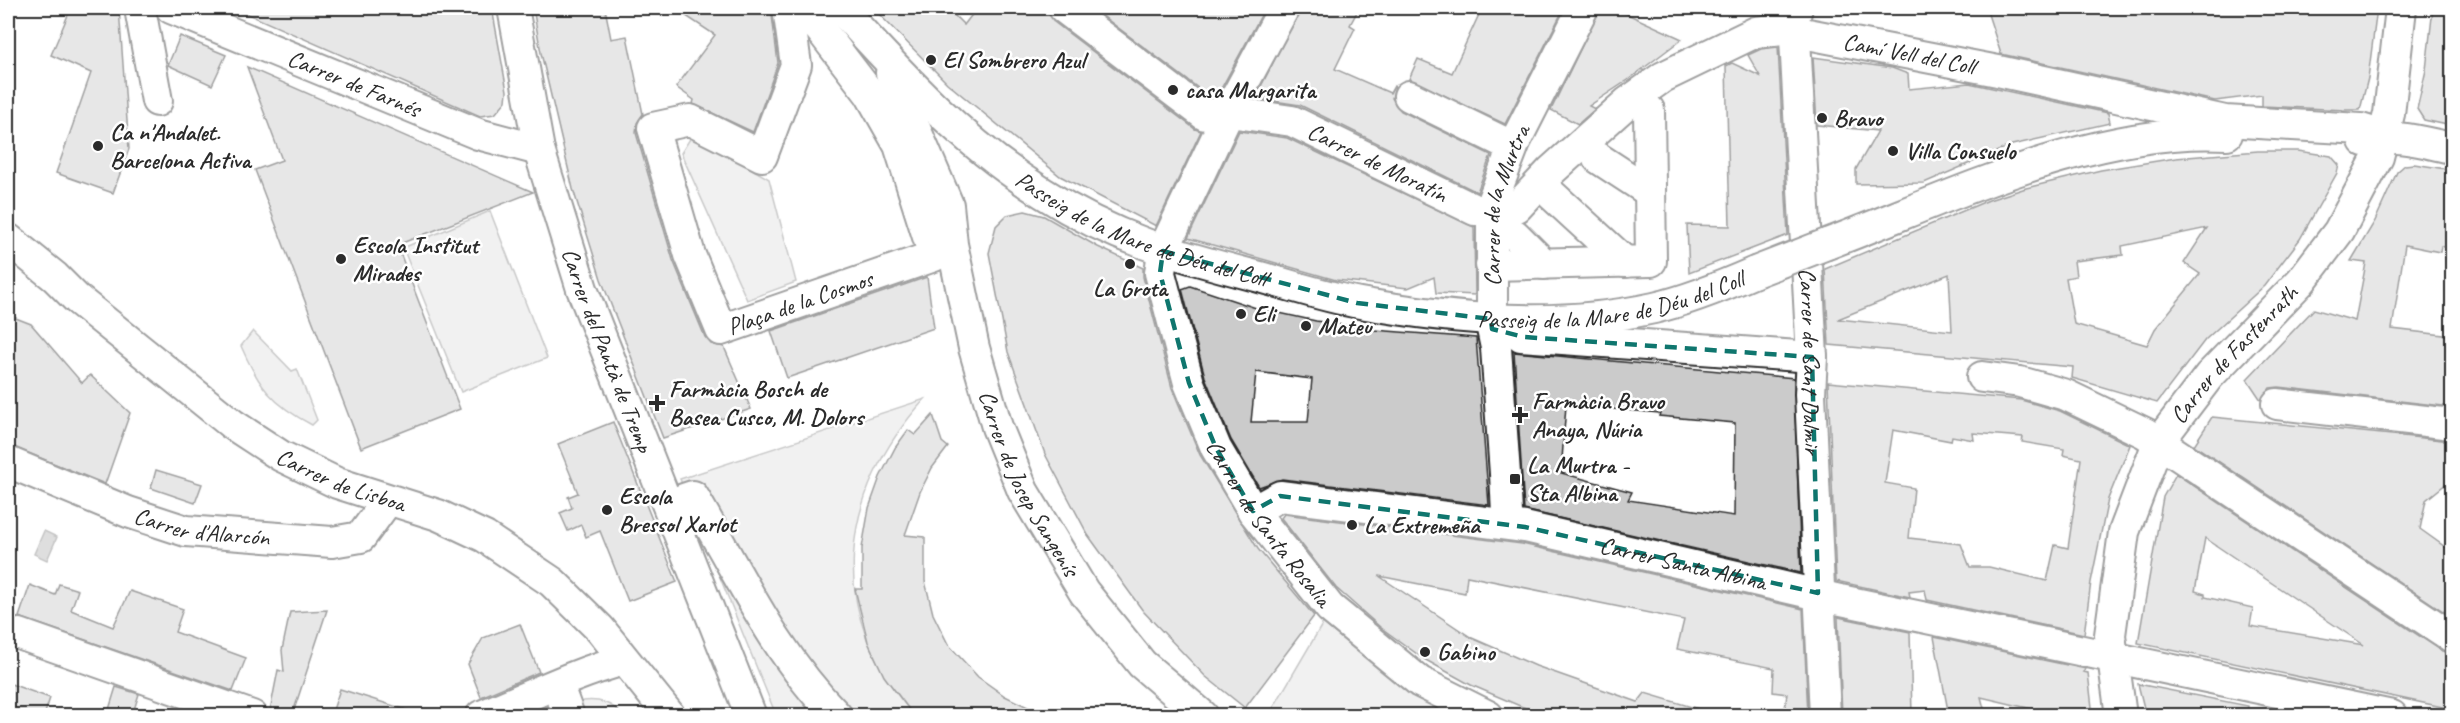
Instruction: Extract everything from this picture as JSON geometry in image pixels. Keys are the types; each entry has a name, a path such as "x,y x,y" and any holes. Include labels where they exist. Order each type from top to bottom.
{"street":[{"name":"Carrer de Farnés","path":"171,8 478,134 539,150"},
{"name":"Carrer del Pantà de Tremp","path":"513,8 539,150 582,289 751,716"},
{"name":"Plaça de la Cosmos","path":"788,8 796,65 762,156 690,120 653,128 690,255 721,330 934,256 899,145 870,94 804,8"},
{"path":"840,8 885,59"},
{"name":"Carrer de Moratín","path":"1064,8 1205,115 1229,112 1292,121 1483,206"},
{"path":"1163,251 1229,112 1284,8"},
{"name":"Carrer de la Murtra","path":"1504,524 1507,513 1505,474 1496,348 1491,324 1491,265 1483,206 1583,8"},
{"name":"Carrer de Fastenrath","path":"2121,716 2110,635 2124,532 2152,438 2301,281 2339,231 2378,157 2389,114 2401,8"},
{"path":"141,14 157,101"},
{"name":"Camí Vell del Coll","path":"1483,206 1503,209 1517,207 1551,171 1628,102 1663,77 1756,32 1796,18 1805,34 1998,71 2225,120 2361,129 2383,136"},
{"name":"Carrer de Sant Dalmir","path":"1796,18 1812,357 1810,394 1825,716"},
{"name":"Passeig de la Mare de Déu del Coll","path":"885,59 952,123 1021,179 1108,230 1163,251 1358,303 1491,324 1535,338 1812,357"},
{"name":"Carrer de Josep Sangenís","path":"885,59 948,205 952,244 974,348 997,427 1023,491 1084,592 1142,664 1203,716"},
{"path":"1409,96 1499,140"},
{"path":"1491,265 1650,261 1649,110"},
{"name":"Carrer de Josep Sangenís","path":"928,157 927,130 952,123 944,156 954,196 948,205"},
{"name":"Passeig de la Mare de Déu del Coll","path":"1491,324 1635,312 1675,302 2002,176 2116,145 2199,133 2359,142 2383,136 2452,148"},
{"path":"1598,158 1650,192"},
{"path":"1552,195 1625,262"},
{"path":"1515,235 1544,264"},
{"name":"Carrer de Lisboa","path":"8,239 55,277 77,299 232,424 281,456 337,483 438,515 485,537 552,582 600,629 670,716"},
{"name":"Carrer de Santa Rosalia","path":"1163,251 1161,273 1190,383 1216,448 1253,511 1330,609 1420,682 1488,716"},
{"path":"1982,376 2020,382 2066,395 2152,438 2452,637"},
{"path":"2277,404 2452,424"},
{"name":"Carrer d'Alarcón","path":"8,462 128,512 186,531 332,542 361,537 388,500"},
{"path":"684,499 693,496 783,649 802,677 837,716"},
{"name":"Carrer Santa Albina","path":"1253,511 1280,496 1525,527 1818,593 2391,716"},
{"path":"19,634 252,716"},
{"path":"481,716 558,686 594,668 624,660"},
{"path":"558,686 569,716"}],"highlighted area":[{"path":"1163,251 1357,303 1491,319 1492,329 1524,337 1812,357 1818,593 1525,527 1280,496 1253,511 1216,448 1189,383 1160,273"}],"shaded area":[{"path":"693,134 769,179 796,282 747,300 681,153"},
{"path":"490,211 547,358 461,392 403,248"},
{"path":"253,331 292,371 297,369 317,420 312,425 277,402 254,373 241,346"},
{"path":"925,399 896,436 874,475 860,515 854,556 856,596 866,637 886,677 914,715 776,715 680,479"},
{"path":"44,531 57,537 47,560 34,554"},
{"path":"1323,623 1414,697 1451,715 1269,715"},
{"path":"583,701 605,703 623,715 580,715 575,705"}],"building":[{"path":"71,8 119,8 129,149 113,193 56,173 91,73 51,55"},
{"path":"234,8 492,8 507,91 506,101 495,114 480,116"},
{"path":"533,8 605,8 611,39 627,36 643,114 637,123 636,133 673,260 705,337 711,344 724,347 751,409 663,438 601,279 573,189 541,53"},
{"path":"674,8 771,8 778,63 753,132 693,104 694,100 676,87 715,35"},
{"path":"873,8 947,8 964,25 977,8 1047,8 1054,22 1195,129 1201,131 1156,226 1060,176 947,83"},
{"path":"1092,8 1265,8 1217,96 1210,97"},
{"path":"1301,8 1359,8 1350,25 1355,28 1335,69 1390,93 1394,86 1392,98 1401,111 1491,155 1477,192 1300,105 1255,98"},
{"path":"1482,8 1564,8 1505,124 1409,79 1418,59 1452,73"},
{"path":"1600,8 1614,8 1682,39 1589,106 1595,109 1578,124 1551,110"},
{"path":"1986,8 2377,8 2368,78 2360,110 2346,110 2262,106 2262,95 2215,101 2001,54"},
{"path":"2433,8 2452,8 2452,126 2424,120 2417,109 2426,70"},
{"path":"180,36 226,55 212,85 168,65"},
{"path":"1778,47 1788,235 1689,273 1687,225 1730,226 1726,66 1732,63 1760,76 1748,55 1761,49"},
{"path":"1813,57 1892,68 1908,74 1909,89 1969,83 2108,113 2110,123 2012,145 1924,183 1856,184 1856,169 1878,131 1817,125"},
{"name":"Escola Institut Mirades","path":"247,67 533,192 397,245 460,409 361,448 255,170 282,160"},
{"path":"1239,131 1287,138 1474,227 1475,295 1436,293 1434,277 1408,288 1336,280 1188,238"},
{"path":"2258,151 2298,151 2331,156 2339,165 2337,173 2300,239 2264,286 2205,340 2157,403 2072,378 2073,367 1829,345 1825,269 1989,200 2026,188 2101,170 2176,158","holes":["2207,228 2184,263 2200,274 2155,329 2147,345 2074,324 2066,278 2076,276 2074,261 2123,255 2122,246","1949,274 1952,331 1838,319"]},
{"path":"2414,164 2452,170 2452,249 2441,246 2440,252 2405,245 2392,329 2452,336 2452,407 2279,387 2270,388 2261,400 2247,379 2314,309 2355,321 2366,263 2351,261 2375,221 2397,172 2405,165"},
{"path":"1025,211 1044,216 1098,247 1143,268 1143,277 1172,388 1200,455 1258,549 1314,616 1245,708 1205,676 1143,611 1088,535 1045,454 1008,352 989,253 996,226 1007,215"},
{"path":"927,277 934,328 787,378 771,331"},
{"path":"1190,286 1256,308 1316,321 1374,330 1476,338 1489,505 1282,479 1259,487 1231,440 1205,377 1182,289","holes":["1256,372 1312,379 1308,422 1251,422"]},
{"path":"8,315 31,324 82,383 90,375 130,413 105,484 8,445"},
{"path":"1514,352 1794,378 1801,573 1524,510","holes":["1566,405 1660,413 1659,416 1735,423 1734,516 1628,500 1632,492 1561,473"]},
{"path":"1828,382 2021,400 2060,411 2130,445 2108,499 2091,582 2084,634 1927,600 1925,590 1909,592 1910,597 1836,581","holes":["1893,430 1951,441 1952,436 1974,440 1973,433 2023,437 2022,442 2064,449 2063,455 2081,459 2068,548 2055,545 2047,581 1989,567 1970,567 1961,544 1909,538 1914,488 1885,483"]},
{"path":"933,415 942,442 948,447 932,468 920,492 905,535 925,537 925,581 933,614 948,644 978,677 1005,696 1046,716 914,716 884,676 868,642 855,589 862,589 862,548 869,508 880,477 895,448 908,430 915,435"},
{"path":"2212,417 2452,441 2452,479 2426,500 2420,529 2452,552 2452,617 2194,445"},
{"name":"Escola Bressol Xarlot","path":"613,422 677,582 628,601 600,531 586,537 581,525 568,531 560,513 572,508 568,497 578,493 558,444"},
{"path":"156,470 202,484 195,503 151,488"},
{"path":"2176,474 2442,651 2452,654 2452,709 2138,643 2163,497","holes":["2205,538 2364,645 2250,626 2253,608 2205,597 2205,594 2195,591"]},
{"path":"1284,514 1522,544 1803,609 1808,716 1784,716 1787,694 1773,692 1774,668 1677,649 1684,620 1467,576 1465,593 1379,576 1472,638 1536,666 1638,702 1645,693 1702,710 1701,716 1550,716 1520,706 1471,685 1424,659 1380,627 1336,588 1281,518"},
{"path":"59,584 78,590 71,610 113,627 130,591 183,609 175,632 246,658 233,691 19,617 30,585 55,595"},
{"path":"327,610 292,716 269,716 278,670 284,672 282,650 290,612"},
{"path":"1838,617 1910,632 1912,716 1842,716"},
{"path":"520,624 539,672 481,697 468,664 483,638"},
{"path":"1934,637 2086,669 2083,672 2088,673 2093,716 2039,716 2041,711 1981,697 1986,716 1949,716"},
{"path":"8,683 50,698 44,716 8,716"},
{"path":"2138,684 2248,706 2247,716 2146,716"},
{"path":"116,687 139,694 132,716 107,716"},
{"path":"340,689 410,711 410,716 331,716"},
{"path":"547,706 550,716 533,716 532,713"}],"place":[{"name":"El Sombrero Azul","path":"931,60"},
{"name":"casa Margarita","path":"1173,90"},
{"name":"Bravo","path":"1822,118"},
{"name":"Ca n'Andalet. Barcelona Activa","path":"98,146"},
{"name":"Villa Consuelo","path":"1893,151"},
{"name":"Escola Institut Mirades","path":"341,259"},
{"name":"La Grota","path":"1130,264"},
{"name":"Eli","path":"1241,314"},
{"name":"Mateu","path":"1306,326"},
{"name":"Farmàcia Bosch de Basea Cusco, M. Dolors","path":"657,403"},
{"name":"Farmàcia Bravo Anaya, Núria","path":"1520,415"},
{"name":"La Murtra - Sta Albina","path":"1515,479"},
{"name":"Escola Bressol Xarlot","path":"607,510"},
{"name":"La Extremeña","path":"1352,525"},
{"name":"Gabino","path":"1425,652"}]}
